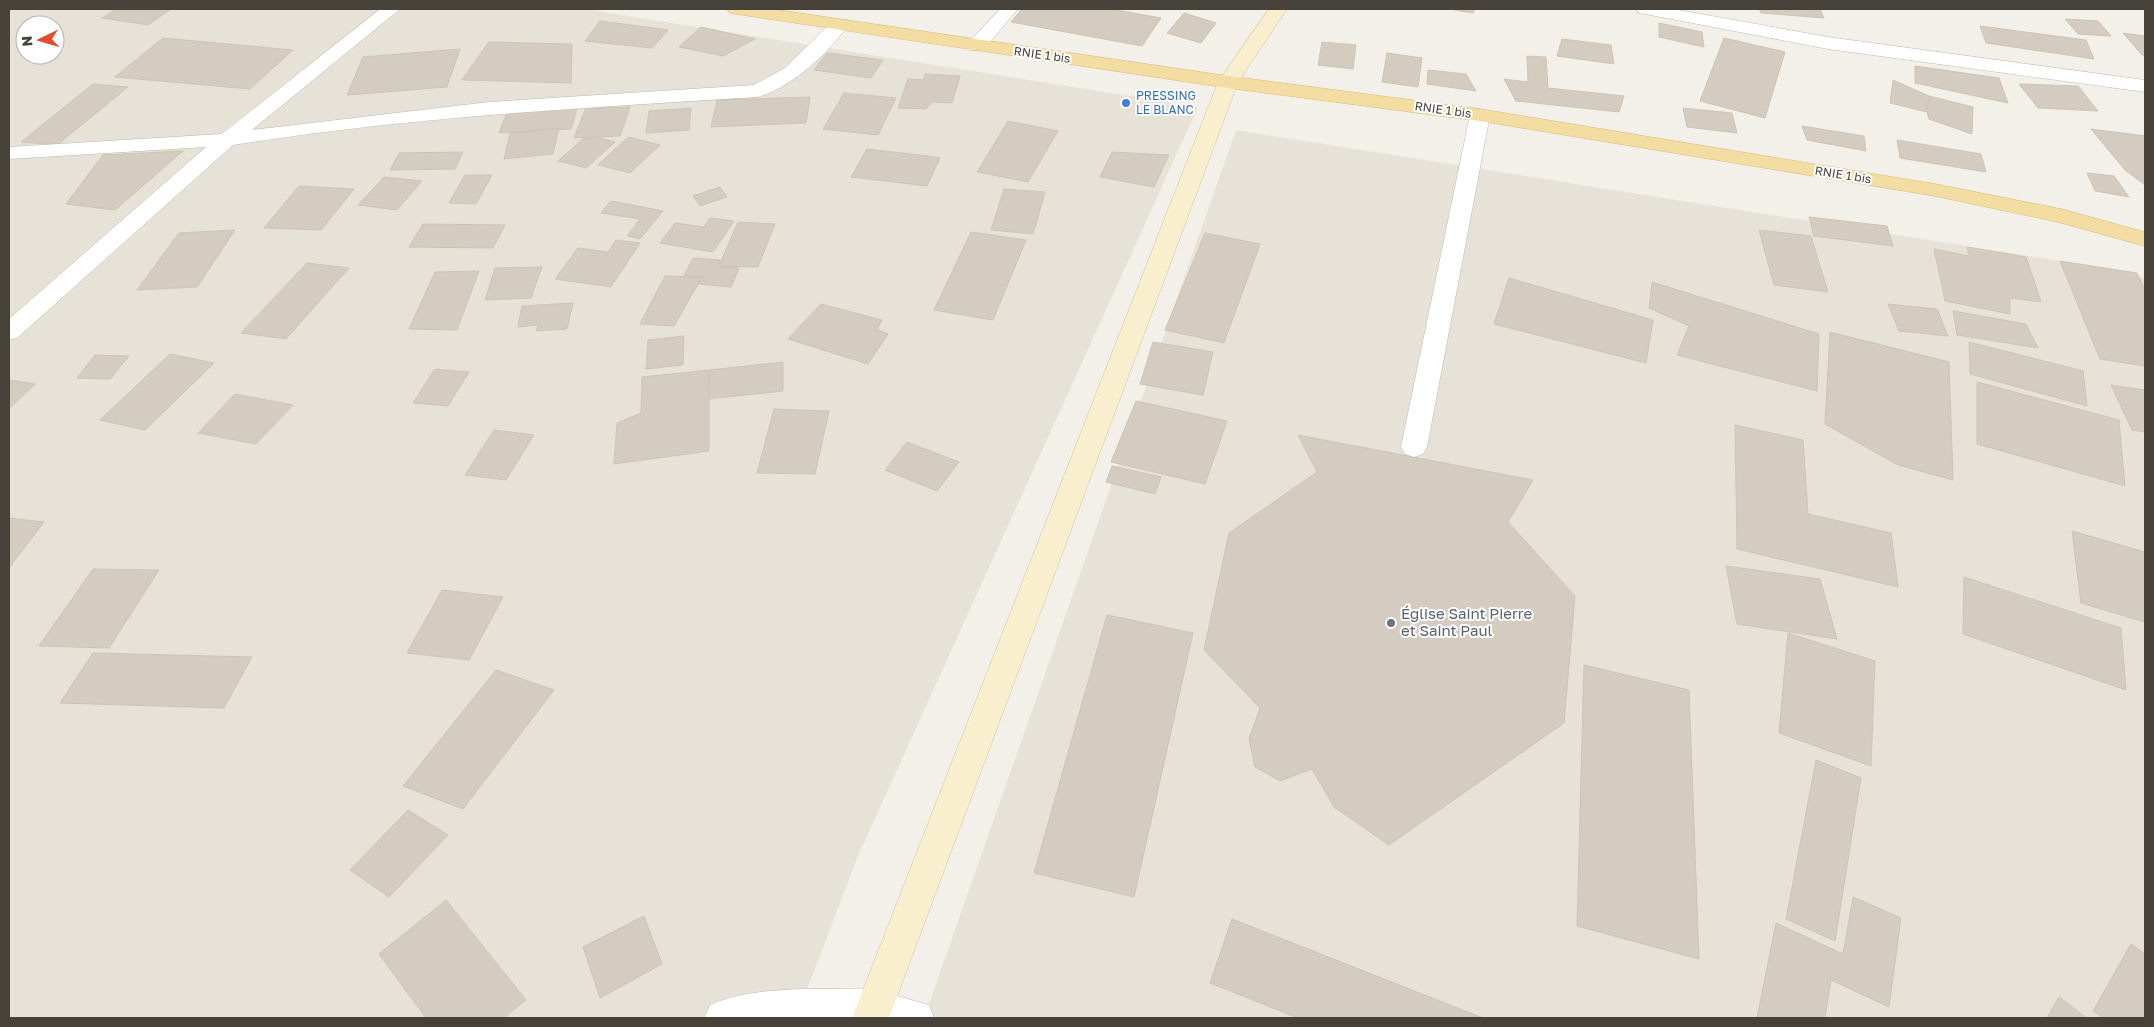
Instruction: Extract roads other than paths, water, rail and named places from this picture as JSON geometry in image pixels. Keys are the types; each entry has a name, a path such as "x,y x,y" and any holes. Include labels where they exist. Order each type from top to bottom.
{"main road":[{"name":"RNIE 1 bis","path":"736,9 1228,82 1480,115 1935,190 2061,216 2145,239"}],"street":[{"path":"9,332 227,140 391,9"},
{"path":"976,46 1009,9"},
{"path":"871,1013 1228,82 1278,9"},
{"path":"1645,9 1828,43 2145,86"},
{"path":"9,152 227,140 276,132 489,108 757,91 772,87 785,79 840,24"},
{"path":"1414,447 1480,115"},
{"path":"723,1018 761,1010 871,1013 916,1018"}],"place":[{"name":"PRESSING LE BLANC","path":"1126,103"},
{"name":"Église Saint Pierre et Saint Paul","path":"1391,623"}]}
